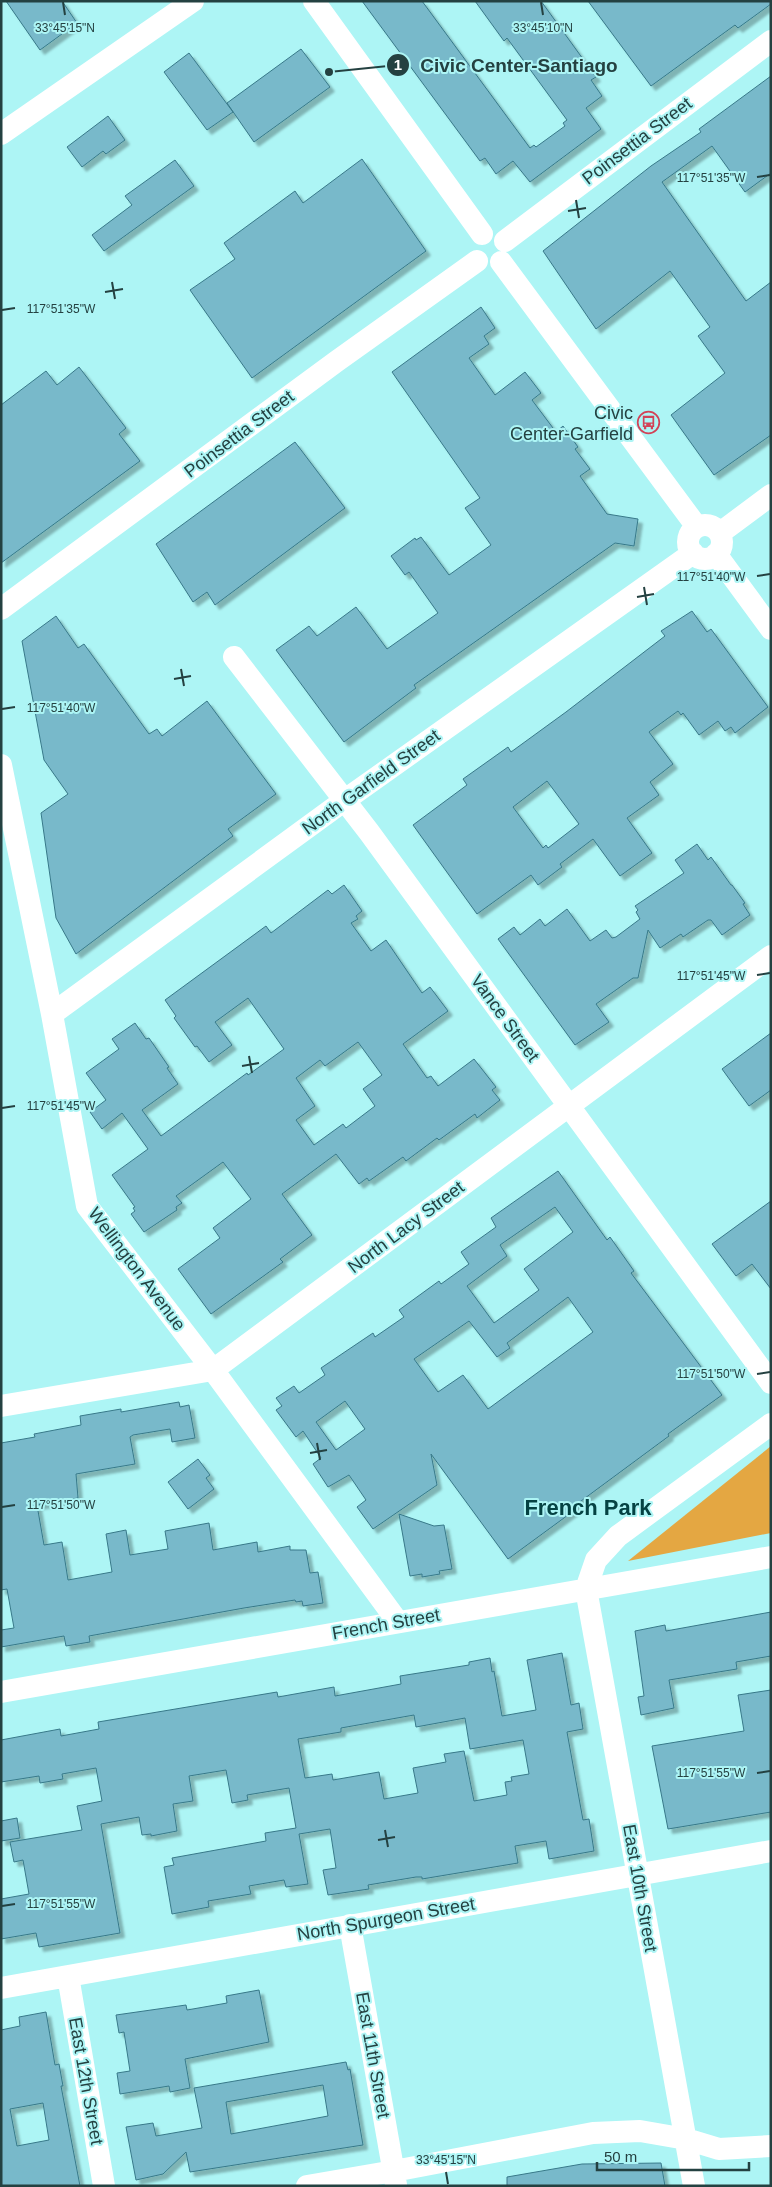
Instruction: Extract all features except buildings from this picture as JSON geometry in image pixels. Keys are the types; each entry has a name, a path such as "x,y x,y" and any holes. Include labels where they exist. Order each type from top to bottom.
{"street":[{"path":"1,134 193,1"},
{"path":"314,1 482,234"},
{"name":"Poinsettia Street","path":"503,252 771,41"},
{"path":"503,252 489,266 478,261 474,254 476,240 482,234 494,233 503,252 697,527"},
{"name":"Poinsettia Street","path":"1,609 329,367 478,261"},
{"path":"771,495 718,544 704,559 693,553 688,539 691,532 697,527 710,525 718,544 771,629"},
{"name":"North Garfield Street","path":"52,1014 345,800 693,553"},
{"name":"Vance Street","path":"234,657 345,800 771,1383"},
{"name":"Wellington Avenue","path":"1,765 52,1014 88,1206 213,1370 398,1622"},
{"name":"North Lacy Street","path":"1,1406 213,1370 771,956"},
{"path":"586,1589 596,1560 618,1536 771,1424"},
{"name":"French Street","path":"1,1692 771,1557"},
{"name":"East 10th Street","path":"586,1589 694,2186"},
{"name":"North Spurgeon Street","path":"1,1988 771,1851"},
{"name":"East 11th Street","path":"350,1925 395,2179"},
{"name":"East 12th Street","path":"68,1976 104,2186"},
{"path":"307,2186 395,2179 593,2133 640,2131 686,2139 718,2149 771,2146"}],"shaded area":[{"name":"French Park","path":"771,1446 771,1533 628,1561"}],"place":[{"name":"Civic Center-Santiago","path":"329,72"},
{"name":"Civic Center-Garfield","path":"649,423"}],"district":[{"name":"French Park","path":"588,1507"}]}
